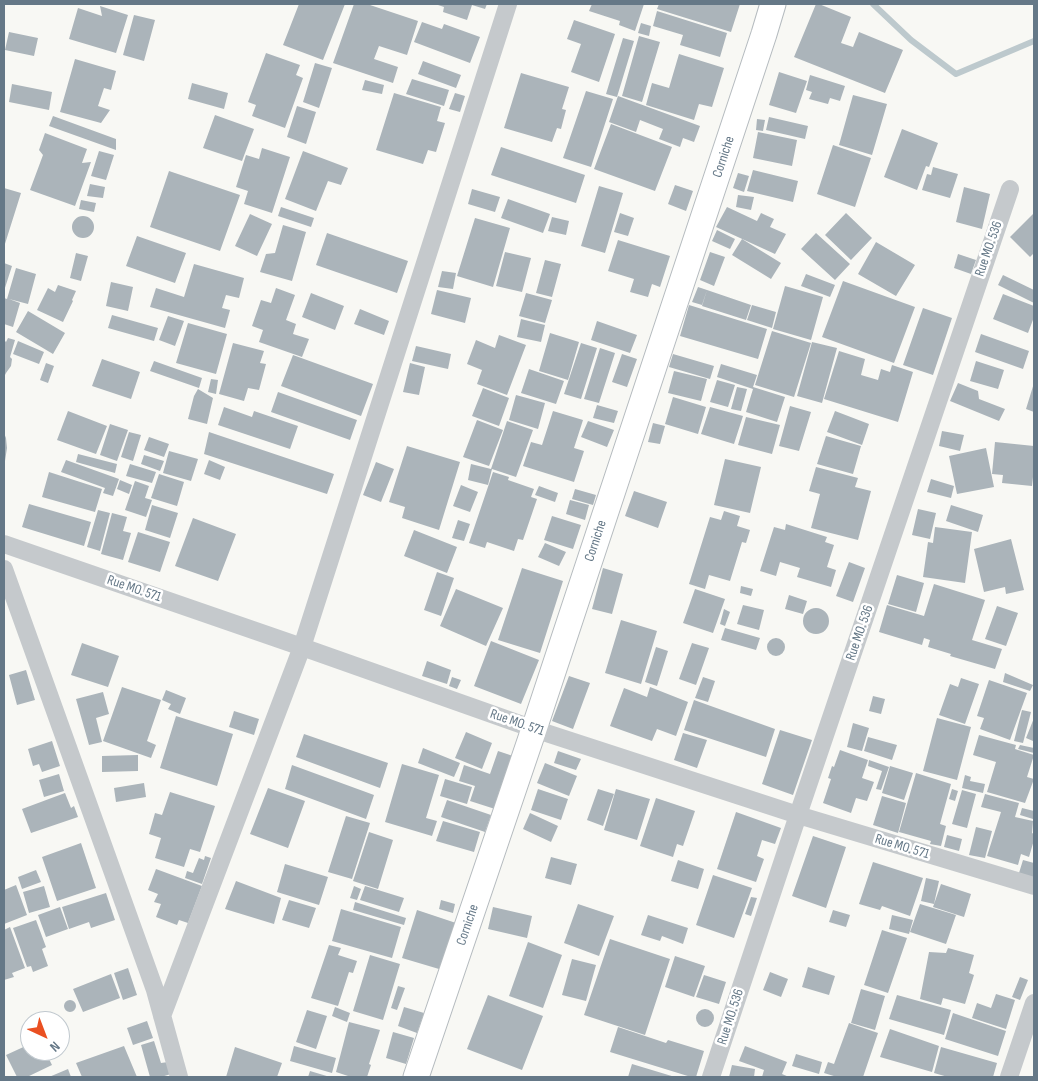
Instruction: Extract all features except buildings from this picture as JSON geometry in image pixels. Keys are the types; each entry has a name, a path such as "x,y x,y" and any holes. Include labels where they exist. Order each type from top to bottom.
{"street":[{"path":"162,1016 302,647 508,4"},
{"name":"Corniche","path":"416,1077 534,729 764,34 772,4"},
{"name":"Rue MO. 536","path":"711,1077 1010,189"},
{"name":"Rue MO. 571","path":"4,544 534,729 798,815 1034,886"},
{"path":"4,569 155,990 179,1077"},
{"path":"1009,1077 1034,1004"}],"waterway":[{"path":"873,4 911,40 956,74 1034,41"}]}
